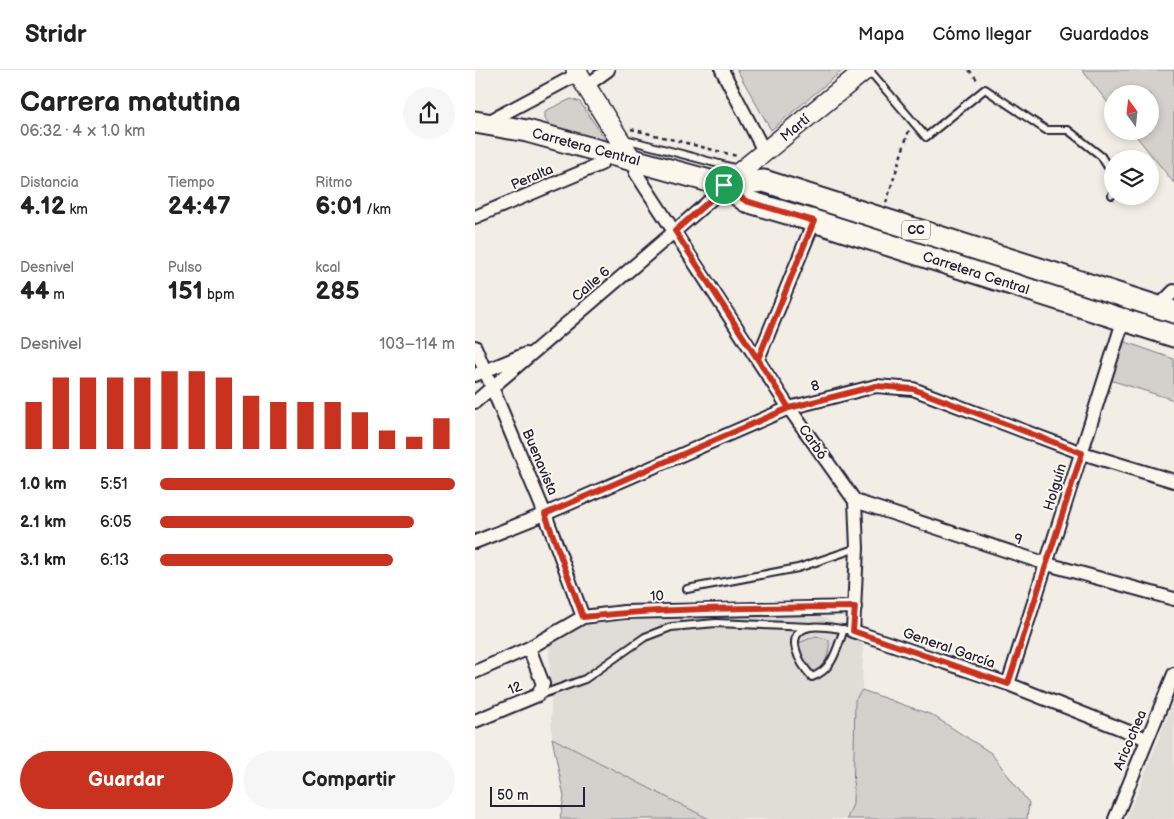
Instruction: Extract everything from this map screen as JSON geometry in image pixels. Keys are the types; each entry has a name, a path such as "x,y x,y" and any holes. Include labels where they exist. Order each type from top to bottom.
{"main road":[{"name":"Martí","path":"724,185 755,162 865,70"},
{"name":"Carbó","path":"580,77 634,166"},
{"name":"Carretera Central","path":"480,122 634,166 724,185 764,181 1166,309"},
{"name":"Carretera Central","path":"724,185 746,201 1174,336"}],"street":[{"path":"480,122 580,77 608,70"},
{"path":"722,70 755,162"},
{"name":"Peralta","path":"475,217 601,164"},
{"name":"Carbó","path":"634,166 789,408 855,501"},
{"name":"Calle 6","path":"475,402 675,231 715,196 724,185"},
{"path":"758,359 814,221"},
{"path":"1166,309 1174,290"},
{"name":"Holguín","path":"1008,684 1130,298"},
{"name":"Buenavista","path":"475,347 480,373 492,388 545,514 583,617"},
{"path":"480,373 539,349"},
{"name":"8","path":"475,542 545,514 789,408 876,386 913,389 1082,453 1174,481"},
{"path":"849,630 855,607 857,548 855,501"},
{"name":"9","path":"855,501 1047,564 1174,599"},
{"name":"10","path":"475,672 529,648 583,617 673,611 855,607"},
{"name":"General García","path":"849,630 1008,684 1147,739"},
{"path":"529,648 543,684 538,695"},
{"name":"Aricochea","path":"1115,819 1174,674"},
{"name":"12","path":"475,721 538,695"}],"lane":[{"path":"869,70 926,137 985,89 1047,130 1067,130 1101,156 1104,161"},
{"path":"614,131 755,162"},
{"path":"687,590 798,568 857,548"},
{"path":"538,695 585,679 645,637 671,627 716,623 810,627 849,630 829,667 822,674 812,677 803,667 795,652 795,641 800,632 810,627"}],"path":[{"path":"969,70 985,89"},
{"path":"881,218 912,121"},
{"path":"614,131 755,162"}],"shaded area":[{"path":"737,70 843,70 771,130"},
{"path":"1082,70 1174,70 1174,183 1159,164 1159,150 1147,150 1139,140 1159,140 1159,85 1104,85 1104,98"},
{"path":"571,99 580,102 607,142 549,125 545,119 545,111"},
{"path":"1123,341 1174,359 1174,400 1110,380"},
{"path":"815,612 857,635 863,644 862,690 855,700 853,804 847,819 709,819 552,738 549,643 590,619"},
{"path":"816,636 829,640 829,645 828,655 824,664 813,673 804,666 796,650 799,643"},
{"path":"862,690 932,715 991,753 1029,803 1027,819 847,819 853,804 855,700"},
{"path":"1174,699 1174,819 1126,819 1139,789"},
{"path":"552,738 709,819 560,819 564,797"}],"route":[{"path":"724,185 715,196 675,231 789,408 545,514 583,617 624,612 732,608 855,607 853,631 1008,684 1082,453 913,389 876,386 789,408 758,359 814,221 746,201 724,185"}]}
